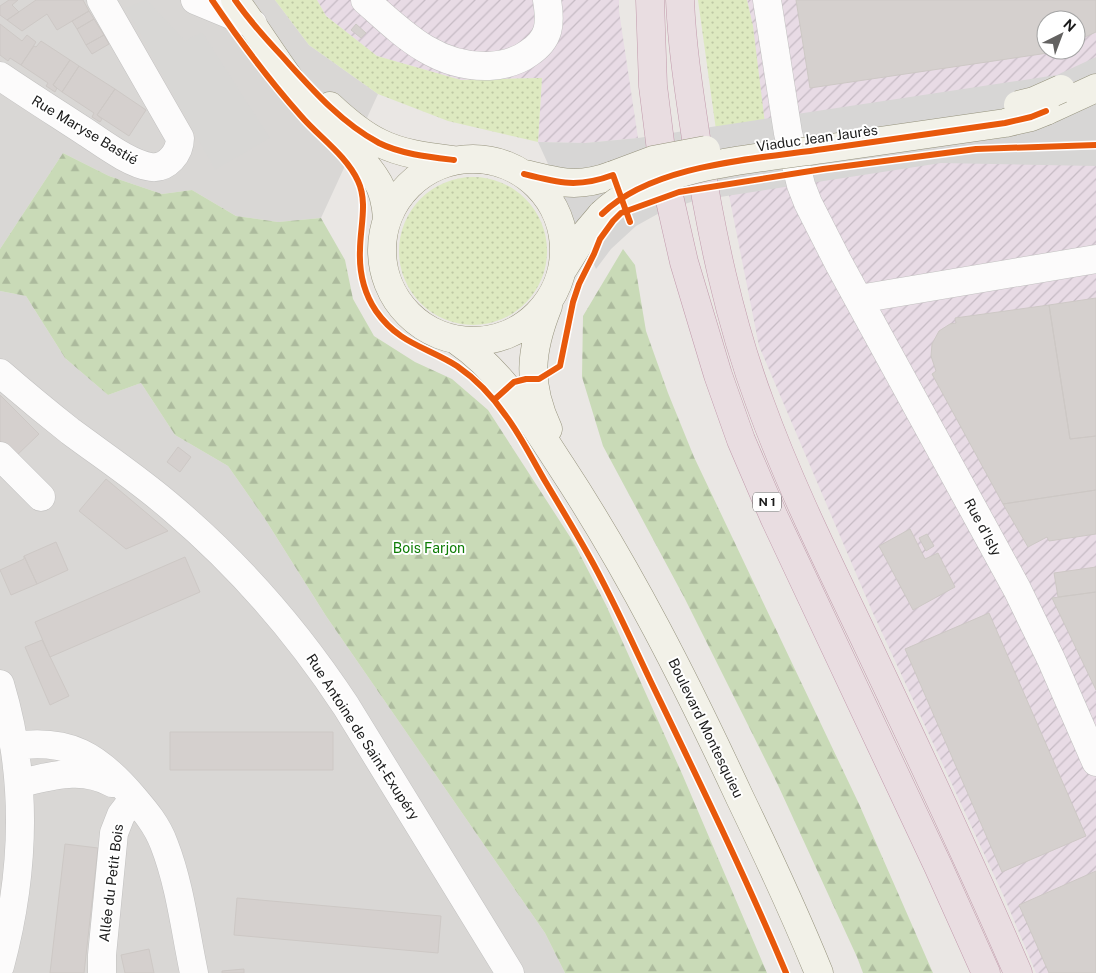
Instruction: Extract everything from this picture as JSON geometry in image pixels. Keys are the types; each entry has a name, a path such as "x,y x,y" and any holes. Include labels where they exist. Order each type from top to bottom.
{"highway":[{"name":"N 1","path":"650,0 653,86 662,167 684,262 718,375 745,449 774,517 942,874 986,973"},
{"name":"N 1","path":"680,0 690,105 707,206 735,325 759,400 785,468 809,522 952,825 1018,973"}],"main road":[{"path":"235,0 313,110 372,174 386,201 387,218"},
{"path":"253,24 322,99 340,116 380,144 407,152 454,160"},
{"name":"Viaduc Jean Jaurès","path":"524,174 558,182 589,183 653,160 674,155 1019,105 1034,101 1096,73"},
{"name":"Viaduc Jean Jaurès","path":"562,270 582,238 614,203 644,187 694,169 1005,123 1031,117 1096,88"},
{"path":"552,296 534,318 511,333 484,341 456,340 435,333 406,312 393,295 382,261 383,232 387,218 397,198 413,181 432,168 454,160 472,158 508,165 524,174 550,200 558,216 564,240 562,270"},
{"name":"Boulevard Montesquieu","path":"562,270 535,341 534,387 543,419 577,491"},
{"name":"Boulevard Montesquieu","path":"456,340 476,355 514,396 577,491 657,629 702,717 761,842 819,973"}],"street":[{"name":"Rue Maryse Bastié","path":"0,76 133,161 150,167 158,167 173,158 178,151 180,138 101,0"},
{"path":"196,0 253,24"},
{"path":"365,0 428,51 453,62 476,66 502,65 515,61 535,49 542,42 549,23 547,0"},
{"name":"Rue d'Isly","path":"767,0 788,133 801,185 821,228 1021,597 1096,762"},
{"path":"859,299 1096,259"},
{"name":"Rue Antoine de Saint-Exupéry","path":"0,373 57,420 185,519 218,550 281,617 346,706 510,973"},
{"path":"0,456 41,497"},
{"path":"0,684 20,783 20,815 8,878 14,904 0,966"},
{"path":"14,746 47,743 80,753 104,766 150,818 168,855 179,897 194,973"},
{"path":"20,783 46,777 80,773 99,776 134,798"},
{"name":"Allée du Petit Bois","path":"102,973 102,955 114,833 121,815 134,798"}],"shaded area":[{"path":"0,0 275,0 309,45 378,94 321,218 278,222 236,216 192,190 162,194 109,176 63,153 0,249"},
{"path":"145,0 185,41 202,32 270,138 215,170 126,8"},
{"path":"317,0 619,0 619,11 638,138 585,143 538,142 542,78 461,80 377,56 326,16"},
{"path":"747,0 1096,0 1096,973 1036,973 1005,899 872,611 759,346 716,130 753,26"},
{"path":"0,291 26,296 65,358 108,395 141,383 175,435 228,466 265,519 326,616 545,933 565,973 0,973"}],"green space":[{"path":"275,0 317,0 326,16 377,56 461,80 542,78 538,142 448,121 378,94 309,45"},
{"path":"698,0 747,0 753,26 765,124 716,130"},
{"name":"Bois Farjon","path":"63,153 109,176 162,194 192,190 236,216 278,222 321,218 345,260 353,299 374,336 415,362 452,379 488,410 574,543 606,605 683,776 767,973 565,973 545,933 326,616 265,519 228,466 175,435 141,383 108,395 65,358 26,296 0,291 0,249"},
{"path":"473,177 487,178 501,183 514,189 525,199 535,210 541,223 546,237 546,265 541,279 535,292 525,303 514,313 501,319 487,324 473,325 459,324 445,319 432,313 421,303 411,292 405,279 400,265 399,251 400,237 405,223 411,210 421,199 432,189 445,183 459,178"},
{"path":"623,249 635,265 646,331 668,393 694,457 859,804 933,973 863,973 777,783 684,597 603,446 582,377 583,316"}],"pier":[{"path":"1096,57 1096,166 941,163 694,201 663,211 636,226 611,249 596,269 538,142 585,143 638,138 1057,75"}],"building":[{"path":"9,0 18,0 12,5 19,12 7,20 0,15 0,6"},
{"path":"36,0 83,0 89,11 57,30 47,14 22,31 7,20"},
{"path":"796,0 1096,0 1096,32 1086,36 1086,10 1036,10 1036,55 810,88"},
{"path":"89,11 94,19 77,29 72,21"},
{"path":"94,19 104,35 86,45 77,29"},
{"path":"0,24 22,41 27,35 36,42 21,65 10,58 8,61 0,55"},
{"path":"356,24 366,33 361,38 351,30"},
{"path":"104,35 109,44 92,54 86,45"},
{"path":"41,41 70,60 53,85 57,88 55,92 46,86 48,83 21,65 34,46 36,47"},
{"path":"70,60 79,66 62,92 53,85"},
{"path":"79,66 115,89 97,115 102,119 100,122 92,117 94,113 62,92"},
{"path":"115,89 146,110 129,136 97,115"},
{"path":"1096,298 1096,436 1070,439 1049,305"},
{"path":"1049,305 1070,439 1096,436 1096,490 1003,504 932,374 936,371 931,356 932,344 939,331 950,324 956,323 955,318"},
{"path":"0,395 39,434 15,457 0,441"},
{"path":"178,447 191,457 180,472 167,462"},
{"path":"106,479 168,531 126,549 79,511"},
{"path":"1096,490 1096,534 1049,541 1047,537 1028,547 1003,504"},
{"path":"910,529 925,559 938,553 955,587 913,610 879,546"},
{"path":"927,534 934,546 926,551 919,538"},
{"path":"56,542 68,570 37,584 24,556"},
{"path":"24,556 37,584 11,595 0,570 24,559"},
{"path":"185,557 200,592 50,657 35,622"},
{"path":"1096,567 1096,592 1058,597 1054,573"},
{"path":"1096,592 1096,690 1052,598"},
{"path":"989,613 1086,836 1002,872 905,649"},
{"path":"42,640 69,696 50,705 25,647"},
{"path":"170,732 333,732 333,770 170,770"},
{"path":"65,844 98,848 84,973 50,973"},
{"path":"1096,871 1096,973 1049,973 1019,905"},
{"path":"237,898 441,916 438,953 234,935"},
{"path":"149,949 154,973 125,973 121,955"},
{"path":"244,969 244,973 222,973 222,971"}],"cycle path":[{"path":"212,0 277,88 308,124 347,163 358,181 363,198 360,250 361,274 365,290 376,311 394,331 404,338 457,366 471,377 496,402 522,440 589,556 613,603 720,826 786,973"},
{"path":"235,0 257,29 304,80 351,125 379,143 396,150 454,160"},
{"path":"602,214 623,197 649,184 707,166 1005,123 1031,117 1046,111"},
{"path":"494,400 514,382 526,379 539,379 560,366 573,302 579,284 600,239 621,213 679,192 823,169 976,149 1096,145"},
{"path":"524,174 568,183 589,182 613,175 630,222"}]}
